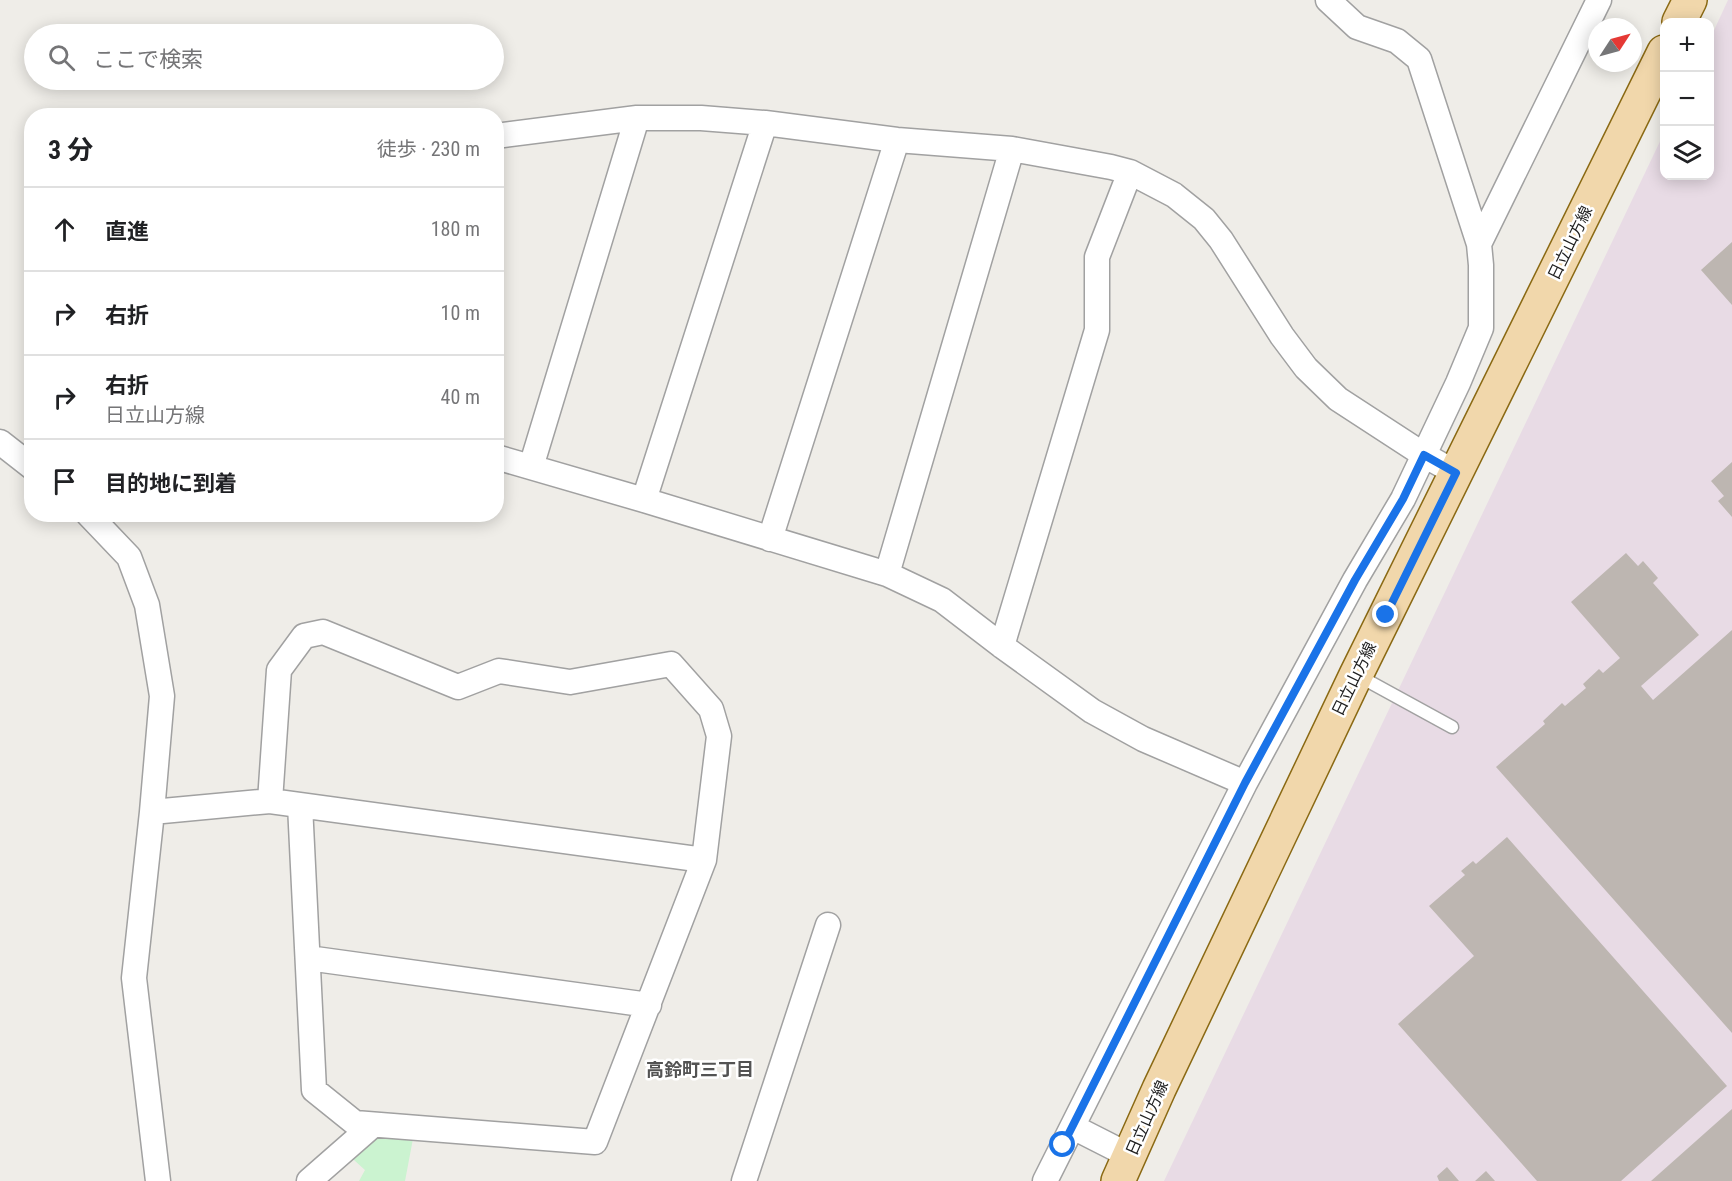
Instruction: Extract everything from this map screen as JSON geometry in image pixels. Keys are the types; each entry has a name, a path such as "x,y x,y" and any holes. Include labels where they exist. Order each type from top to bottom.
{"main road":[{"path":"1681,18 1690,0"},
{"name":"日立山方線","path":"1124,1168 1159,1089 1356,675 1660,62"}],"street":[{"path":"1045,1181 1245,783 1355,580 1403,499 1458,383 1481,328 1479,244 1419,59 1398,41 1357,27 1328,0"},
{"path":"1479,244 1599,0"},
{"path":"504,135 637,118 701,118 765,123 897,140 1012,149 1130,172 1174,195 1204,219 1221,240 1282,336 1315,378 1338,399 1456,473"},
{"path":"531,467 637,118"},
{"path":"644,500 765,123"},
{"path":"770,539 897,140"},
{"path":"887,574 1012,149"},
{"path":"1002,646 1097,330 1097,257 1130,172"},
{"path":"0,442 24,461"},
{"path":"504,459 887,574 942,600 1092,711 1143,740 1245,783"},
{"path":"96,522 129,557 147,605 162,696 134,978 158,1181"},
{"path":"270,801 279,670 304,636 323,632 458,687 499,670 570,682 671,664 711,709 719,736 704,860 596,1142 355,1123 314,1090 300,805"},
{"path":"152,812 270,801 704,860"},
{"path":"744,1181 828,925"},
{"path":"308,958 649,1005"},
{"path":"309,1181 373,1125"},
{"path":"1072,1126 1124,1168"}],"lane":[{"path":"1356,675 1452,727"}],"shaded area":[{"path":"1728,0 1732,0 1732,1181 1164,1181 1660,141 1660,180 1714,180 1714,30"}],"green space":[{"path":"373,1125 415,1128 405,1181 359,1181 365,1170 344,1151"}],"building":[{"path":"1732,242 1732,305 1701,270"},
{"path":"1732,462 1732,517 1718,501 1724,496 1711,481"},
{"path":"1626,553 1638,566 1643,561 1658,578 1653,583 1699,635 1641,686 1653,700 1732,630 1732,1033 1496,767 1545,724 1543,721 1562,703 1565,706 1586,688 1583,684 1599,669 1603,673 1620,658 1571,602"},
{"path":"1507,837 1727,1086 1621,1181 1537,1181 1398,1024 1474,956 1429,906 1465,875 1461,871 1473,861 1476,864"},
{"path":"1732,1109 1732,1181 1651,1181"},
{"path":"1447,1167 1459,1181 1439,1181 1437,1176"},
{"path":"1486,1171 1495,1181 1475,1181"}],"district":[{"name":"高鈴町三丁目","path":"700,1069"}],"route":[{"path":"1063,1145 1245,783 1355,580 1403,499 1424,455 1456,473 1386,615"}]}
